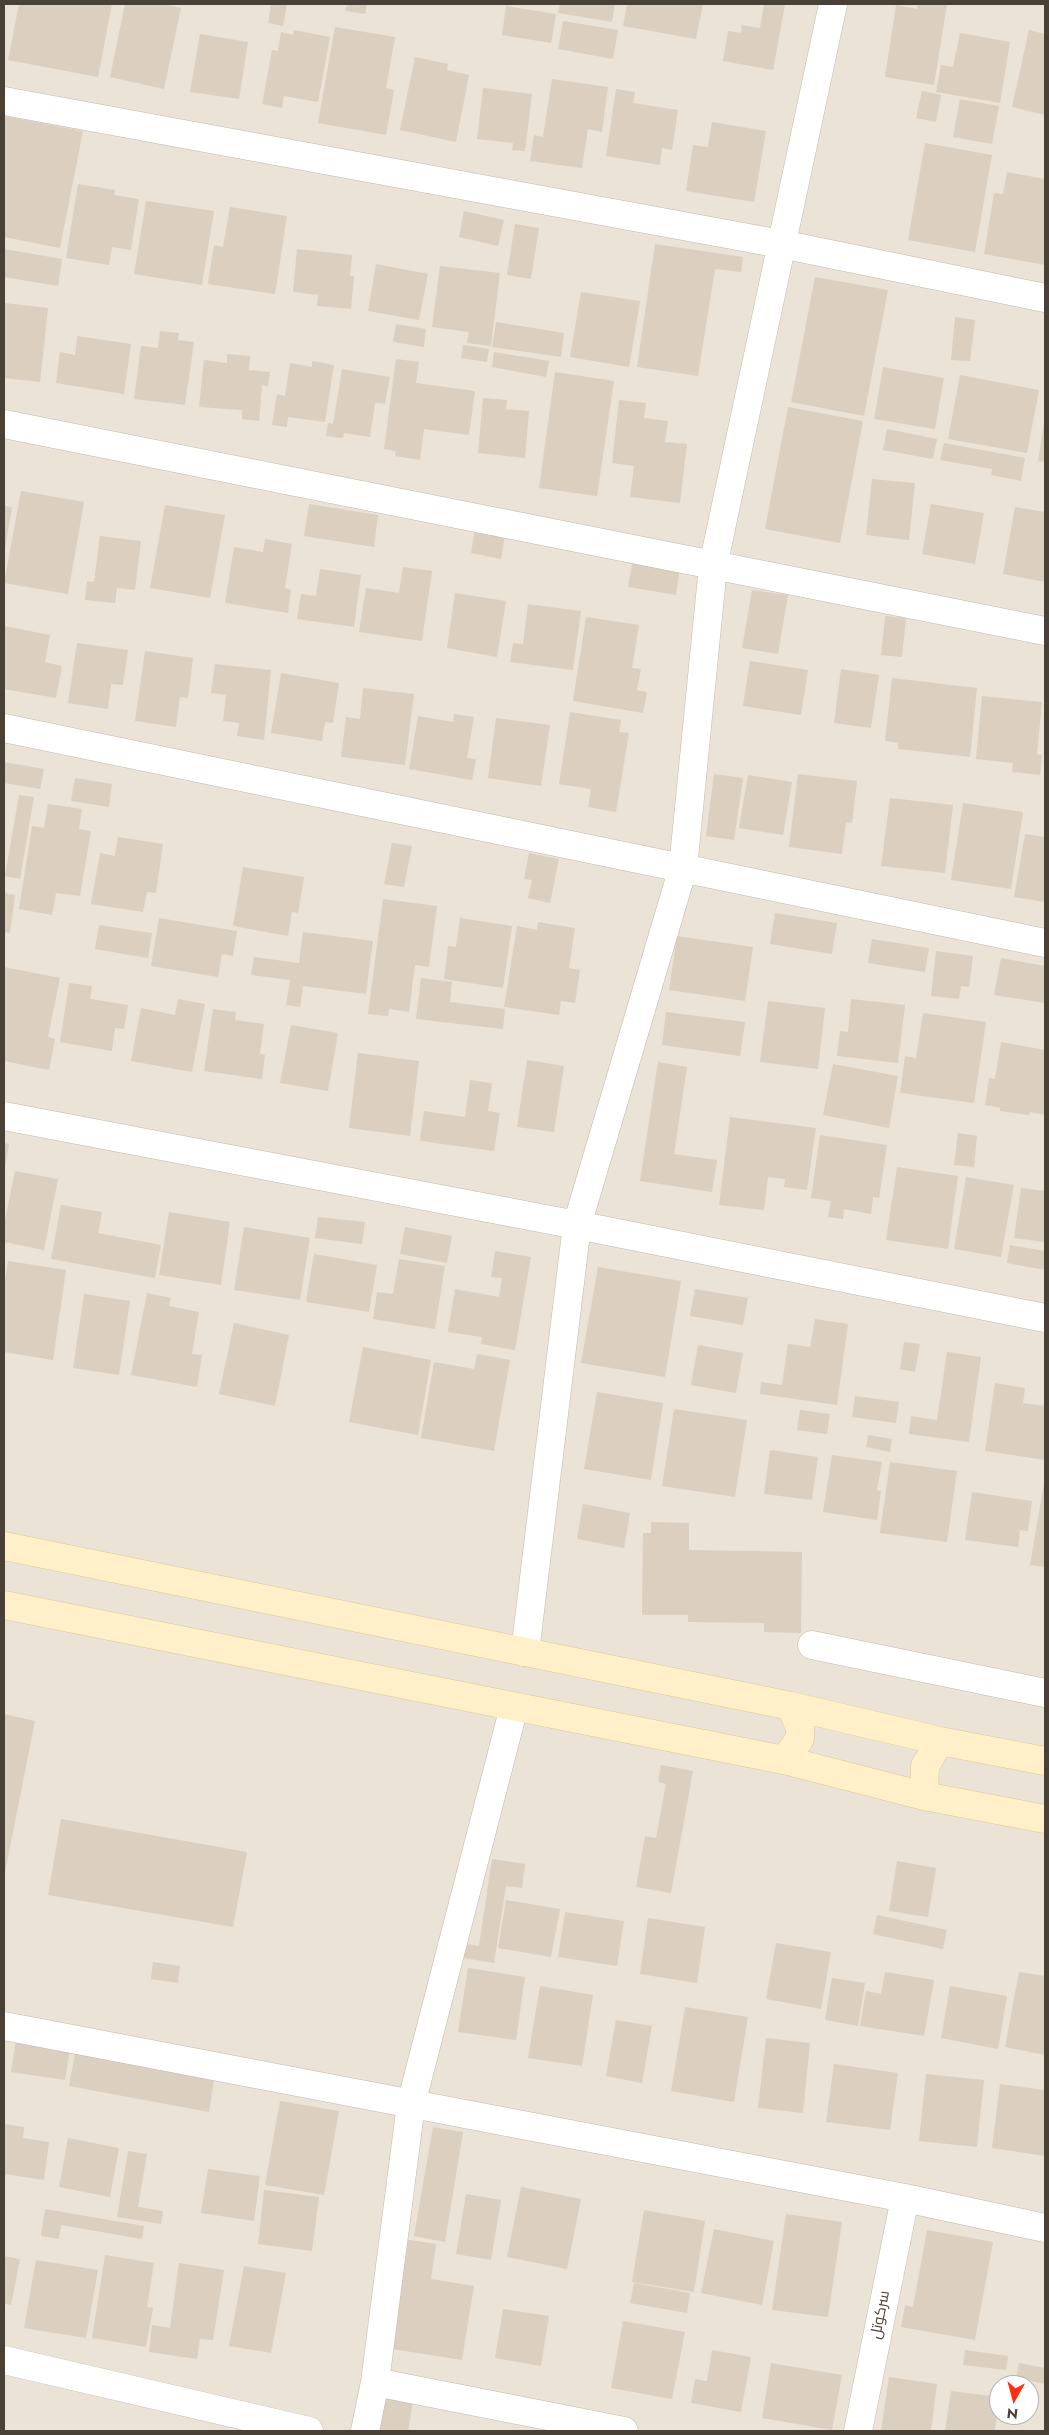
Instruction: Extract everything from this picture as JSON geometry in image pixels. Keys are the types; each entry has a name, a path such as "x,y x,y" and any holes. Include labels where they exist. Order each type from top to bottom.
{"main road":[{"path":"4,1546 791,1706 940,1740 1045,1761"},
{"path":"4,1605 514,1708 784,1760 924,1796 1045,1819"},
{"path":"784,1760 800,1739 800,1729 791,1706"},
{"path":"924,1796 925,1766 940,1740"}],"street":[{"path":"524,1652 577,1225 683,868 713,566 833,4"},
{"path":"4,101 781,244 1045,298"},
{"path":"4,424 1045,631"},
{"path":"4,728 1045,943"},
{"path":"4,1116 577,1225 1045,1318"},
{"path":"812,1645 1045,1693"},
{"path":"365,2431 375,2382 411,2104 514,1708"},
{"path":"4,2026 904,2198 1045,2228"},
{"name":"سرکوتل","path":"858,2431 904,2198"},
{"path":"4,2360 309,2431"},
{"path":"375,2382 624,2431"}],"shaded area":[{"path":"4,4 1045,4 1045,2431 4,2431"}],"building":[{"path":"19,4 112,4 98,77 8,60"},
{"path":"125,4 161,4 181,8 164,89 110,77"},
{"path":"271,4 287,4 283,26 268,23"},
{"path":"347,4 367,4 365,14 345,11"},
{"path":"560,4 615,4 612,22 558,13"},
{"path":"627,4 703,4 696,39 623,26"},
{"path":"764,4 785,4 773,70 723,61 728,31 741,33 742,25 760,28"},
{"path":"918,4 947,4 934,85 885,77 896,5 917,9"},
{"path":"506,6 556,14 551,43 502,35"},
{"path":"563,21 618,30 613,59 558,49"},
{"path":"335,27 395,37 386,88 394,90 386,135 318,123"},
{"path":"294,30 330,37 318,102 284,96 282,108 262,104 272,50 278,51 281,32 293,35"},
{"path":"1029,30 1045,34 1045,115 1012,107"},
{"path":"960,33 1010,42 1000,103 936,92 941,65 953,67"},
{"path":"200,34 248,42 239,99 190,92"},
{"path":"415,57 448,64 447,70 469,75 456,142 400,130"},
{"path":"552,79 608,87 602,132 588,129 582,168 530,161 534,135 543,137"},
{"path":"483,88 532,94 525,151 512,150 513,143 477,139"},
{"path":"616,89 635,92 633,103 678,110 672,150 662,148 660,165 606,156"},
{"path":"922,91 941,95 936,122 916,118"},
{"path":"960,99 999,106 992,144 953,137"},
{"path":"4,116 83,131 60,248 4,237"},
{"path":"712,122 766,131 754,202 686,191 693,145 708,147"},
{"path":"925,143 992,155 975,252 908,240"},
{"path":"1007,172 1045,179 1045,265 984,254 994,193 1003,194"},
{"path":"78,184 115,190 114,195 139,199 131,250 112,247 109,265 66,258"},
{"path":"146,201 214,211 202,285 134,274"},
{"path":"230,207 287,216 275,294 208,284 214,245 223,247"},
{"path":"464,211 504,220 498,246 459,237"},
{"path":"515,224 539,228 531,279 507,275"},
{"path":"655,244 743,257 741,272 715,269 698,376 637,367"},
{"path":"4,249 62,259 58,286 4,277"},
{"path":"297,249 352,255 350,276 354,276 351,309 317,306 318,295 293,292"},
{"path":"376,264 428,274 419,320 368,311"},
{"path":"440,266 500,273 491,346 467,343 469,332 432,327"},
{"path":"815,277 888,290 864,416 791,402"},
{"path":"581,292 640,301 629,367 570,357"},
{"path":"4,303 48,308 40,382 4,378"},
{"path":"955,317 975,320 970,361 951,360"},
{"path":"496,322 564,333 561,357 492,347"},
{"path":"396,324 426,329 424,347 393,342"},
{"path":"160,331 179,333 178,340 194,342 185,405 134,399 141,346 158,348"},
{"path":"77,336 131,344 124,394 56,383 60,352 75,355"},
{"path":"463,345 489,349 487,362 461,358"},
{"path":"494,352 549,361 546,377 492,367"},
{"path":"227,354 250,356 249,370 270,372 268,386 262,385 259,421 242,419 242,410 199,407 204,360 227,363"},
{"path":"396,359 419,362 416,383 475,391 469,435 424,429 420,460 395,456 396,451 384,449"},
{"path":"312,361 334,365 325,422 288,417 287,427 272,425 277,394 285,396 290,363 312,367"},
{"path":"883,367 944,378 935,429 874,419"},
{"path":"342,369 390,377 385,404 375,403 370,437 344,433 343,438 326,436 328,423 333,424"},
{"path":"555,372 614,381 597,496 539,488"},
{"path":"960,375 1039,390 1027,453 948,439"},
{"path":"483,398 507,400 506,409 529,411 525,458 478,453"},
{"path":"619,400 646,403 644,418 668,421 665,442 687,444 680,503 630,497 634,466 612,463"},
{"path":"788,407 863,421 840,543 765,529"},
{"path":"1045,424 1045,462 1038,461"},
{"path":"887,429 937,439 933,459 883,450"},
{"path":"944,443 1025,458 1021,481 991,475 992,469 940,460"},
{"path":"872,479 915,483 909,540 866,535"},
{"path":"21,491 84,502 68,594 4,583"},
{"path":"4,501 5,506 12,507 5,549"},
{"path":"309,504 378,515 374,547 304,536"},
{"path":"931,504 984,513 975,564 922,554"},
{"path":"165,505 225,515 210,598 150,588"},
{"path":"1015,507 1045,512 1045,582 1003,574"},
{"path":"475,529 505,535 501,559 471,553"},
{"path":"100,536 141,541 135,590 117,588 115,603 85,600 87,581 94,582"},
{"path":"265,539 292,544 285,588 291,590 288,613 225,603 234,547 263,552"},
{"path":"633,559 680,567 676,595 628,587"},
{"path":"403,567 432,571 422,641 359,632 366,588 399,593"},
{"path":"320,569 361,575 354,627 297,619 301,594 316,596"},
{"path":"752,590 788,595 778,654 742,648"},
{"path":"455,593 506,601 497,657 447,648"},
{"path":"528,604 581,611 573,670 510,662 513,643 523,644"},
{"path":"885,616 906,618 902,657 881,655"},
{"path":"586,617 639,625 632,668 641,669 637,690 647,692 643,713 573,701"},
{"path":"4,626 50,635 45,662 62,666 56,698 4,689"},
{"path":"77,643 128,650 123,685 111,684 108,709 68,703"},
{"path":"145,651 193,658 188,698 180,697 176,727 135,721"},
{"path":"750,661 808,670 801,715 743,706"},
{"path":"215,664 271,670 264,740 237,736 239,723 223,721 226,695 211,693"},
{"path":"841,669 879,675 871,728 834,723"},
{"path":"281,673 339,683 333,723 325,722 322,741 271,733"},
{"path":"892,678 977,688 970,757 898,749 898,743 885,741"},
{"path":"363,688 414,694 405,765 341,757 346,717 360,719"},
{"path":"982,696 1042,702 1037,754 1042,755 1040,775 1012,772 1013,763 976,759"},
{"path":"570,712 621,720 619,732 629,733 616,812 588,807 591,789 559,784"},
{"path":"454,714 474,717 467,758 476,759 472,780 409,769 418,716 453,722"},
{"path":"496,718 550,725 541,786 488,778"},
{"path":"4,762 44,769 40,789 4,783"},
{"path":"714,774 743,778 734,840 706,836"},
{"path":"798,774 857,781 852,823 846,822 842,854 789,847"},
{"path":"748,775 792,782 783,835 739,828"},
{"path":"75,778 112,784 109,807 71,801"},
{"path":"19,795 34,797 20,879 5,876"},
{"path":"890,798 953,805 945,873 881,866"},
{"path":"963,803 1023,812 1011,889 951,880"},
{"path":"48,804 82,809 79,829 91,831 80,896 56,893 52,915 19,909 32,826 44,828"},
{"path":"1025,834 1045,837 1045,902 1014,897"},
{"path":"118,837 163,844 156,893 147,892 143,912 91,904 100,853 115,856"},
{"path":"392,843 412,846 404,887 384,884"},
{"path":"529,853 559,859 550,903 528,898 532,880 524,879"},
{"path":"243,867 304,877 298,913 292,912 288,936 233,926"},
{"path":"4,893 15,895 10,933 4,932"},
{"path":"383,899 437,906 429,967 415,965 409,1012 389,1009 388,1016 368,1014"},
{"path":"775,913 837,923 832,954 770,944"},
{"path":"159,918 237,931 233,956 222,954 218,977 151,966"},
{"path":"460,918 512,926 503,988 444,979 448,946 456,947"},
{"path":"538,922 575,928 569,968 580,970 575,1003 561,1001 559,1015 504,1007 517,926 537,930"},
{"path":"99,925 152,933 148,958 95,949"},
{"path":"303,932 373,941 366,994 303,986 300,1007 286,1005 290,980 251,975 254,957 299,963"},
{"path":"677,936 753,947 745,1001 669,990"},
{"path":"872,939 929,948 925,972 868,963"},
{"path":"936,951 973,956 969,987 961,986 959,999 931,996"},
{"path":"1001,958 1045,966 1045,1003 994,995"},
{"path":"4,967 60,978 48,1037 55,1039 49,1070 4,1061"},
{"path":"421,978 452,982 450,1002 505,1009 503,1029 416,1019"},
{"path":"69,983 92,986 90,999 128,1005 124,1029 115,1028 112,1051 60,1042"},
{"path":"178,999 205,1004 192,1072 131,1061 141,1008 175,1015"},
{"path":"851,999 905,1005 898,1063 837,1056 840,1031 848,1032"},
{"path":"768,1001 825,1008 818,1069 760,1062"},
{"path":"213,1009 236,1012 235,1020 264,1024 260,1054 265,1055 262,1079 204,1071"},
{"path":"666,1012 745,1022 740,1056 662,1045"},
{"path":"923,1013 986,1022 974,1103 900,1093 905,1056 916,1058"},
{"path":"291,1025 338,1033 328,1091 280,1083"},
{"path":"1001,1042 1045,1050 1045,1115 1030,1112 1029,1115 1000,1111 1000,1108 985,1105 989,1078 995,1079"},
{"path":"358,1053 419,1061 410,1136 349,1128"},
{"path":"527,1060 564,1066 554,1132 517,1127"},
{"path":"658,1062 687,1067 674,1154 717,1160 712,1192 640,1181"},
{"path":"833,1064 898,1076 889,1128 823,1115"},
{"path":"470,1080 492,1083 488,1111 500,1113 494,1151 420,1141 424,1111 465,1117"},
{"path":"730,1117 816,1128 807,1190 784,1187 785,1179 768,1177 764,1210 719,1205"},
{"path":"958,1133 977,1136 974,1167 954,1165"},
{"path":"820,1135 887,1145 879,1198 873,1197 871,1214 844,1209 843,1219 828,1217 831,1201 811,1198"},
{"path":"4,1143 9,1144 5,1167 4,1167"},
{"path":"897,1167 958,1176 948,1249 886,1240"},
{"path":"15,1171 58,1179 44,1250 4,1242 4,1225"},
{"path":"966,1177 1014,1185 1001,1257 954,1249"},
{"path":"1021,1188 1045,1191 1045,1242 1014,1238"},
{"path":"61,1205 102,1212 98,1233 161,1245 155,1278 51,1259"},
{"path":"169,1212 230,1222 221,1285 159,1275"},
{"path":"318,1217 365,1222 362,1244 315,1238"},
{"path":"244,1227 310,1238 300,1300 234,1290"},
{"path":"405,1227 452,1236 447,1263 400,1254"},
{"path":"1010,1245 1045,1251 1045,1270 1007,1263"},
{"path":"495,1251 531,1257 515,1350 481,1344 482,1337 448,1332 455,1289 499,1297 502,1278 491,1277"},
{"path":"314,1254 377,1265 369,1312 306,1302"},
{"path":"399,1259 445,1266 435,1329 373,1319 377,1292 393,1294"},
{"path":"8,1261 66,1270 53,1360 4,1352 4,1288"},
{"path":"598,1267 681,1281 665,1377 581,1363"},
{"path":"695,1289 748,1298 743,1325 690,1316"},
{"path":"147,1293 171,1298 169,1306 199,1312 192,1354 202,1355 197,1387 131,1375"},
{"path":"84,1294 130,1301 119,1375 73,1368"},
{"path":"815,1319 848,1324 837,1405 760,1394 761,1382 782,1385 788,1344 810,1347"},
{"path":"234,1323 289,1335 275,1406 219,1394"},
{"path":"904,1342 920,1344 915,1372 900,1369"},
{"path":"698,1345 743,1353 736,1393 691,1385"},
{"path":"363,1347 431,1360 418,1435 349,1422"},
{"path":"947,1352 981,1357 969,1442 909,1434 911,1416 937,1420"},
{"path":"477,1354 510,1360 494,1451 421,1438 434,1362 474,1369"},
{"path":"995,1383 1025,1388 1023,1403 1045,1406 1045,1460 985,1451"},
{"path":"597,1392 663,1403 651,1480 584,1469"},
{"path":"855,1396 899,1402 896,1423 852,1417"},
{"path":"674,1409 747,1420 735,1497 662,1486"},
{"path":"800,1410 830,1414 827,1434 797,1430"},
{"path":"868,1435 892,1439 890,1452 866,1447"},
{"path":"770,1450 818,1457 812,1500 764,1494"},
{"path":"832,1455 882,1462 877,1490 881,1491 877,1520 823,1512"},
{"path":"890,1462 957,1471 947,1542 880,1533"},
{"path":"1045,1483 1045,1567 1030,1565"},
{"path":"972,1492 1032,1501 1028,1531 1020,1530 1018,1547 965,1540"},
{"path":"583,1504 630,1513 624,1548 577,1539"},
{"path":"651,1522 689,1523 689,1550 802,1552 801,1633 764,1632 764,1623 688,1622 688,1615 642,1615 643,1533 651,1533"},
{"path":"4,1714 35,1721 5,1872 4,1872"},
{"path":"661,1765 693,1771 671,1893 636,1887 645,1836 656,1838 666,1784 658,1782"},
{"path":"61,1819 247,1852 233,1927 48,1895"},
{"path":"492,1859 525,1864 522,1888 506,1886 494,1963 464,1958 466,1944 479,1946"},
{"path":"897,1861 936,1868 928,1917 889,1911"},
{"path":"506,1900 560,1909 551,1957 498,1948"},
{"path":"565,1912 624,1921 617,1966 558,1957"},
{"path":"877,1915 947,1930 943,1949 873,1934"},
{"path":"648,1918 705,1927 697,1983 640,1974"},
{"path":"776,1943 831,1952 821,2009 766,1999"},
{"path":"153,1962 180,1966 178,1983 151,1979"},
{"path":"468,1968 525,1977 516,2040 458,2032"},
{"path":"885,1972 934,1980 924,2036 860,2026 866,1991 881,1994"},
{"path":"1019,1972 1045,1976 1045,2055 1005,2047"},
{"path":"832,1978 865,1983 858,2026 825,2020"},
{"path":"540,1986 593,1995 582,2066 528,2058"},
{"path":"950,1986 1007,1996 998,2049 941,2038"},
{"path":"685,2007 748,2017 734,2102 671,2091"},
{"path":"616,2020 652,2026 642,2083 606,2076"},
{"path":"766,2038 810,2043 803,2113 758,2108"},
{"path":"16,2040 70,2048 65,2080 11,2072"},
{"path":"75,2053 214,2079 209,2112 69,2086"},
{"path":"834,2064 898,2073 890,2130 826,2122"},
{"path":"926,2074 984,2080 977,2147 919,2141"},
{"path":"1000,2084 1045,2090 1045,2156 992,2148"},
{"path":"280,2101 339,2111 324,2195 265,2185"},
{"path":"4,2124 24,2127 23,2138 49,2142 44,2180 4,2174"},
{"path":"433,2127 463,2132 445,2242 414,2236"},
{"path":"68,2138 119,2148 110,2197 59,2187"},
{"path":"128,2151 147,2154 138,2207 163,2211 161,2224 117,2217"},
{"path":"208,2169 260,2176 254,2221 201,2213"},
{"path":"521,2187 581,2199 567,2269 507,2257"},
{"path":"264,2190 319,2197 312,2251 258,2244"},
{"path":"466,2194 501,2200 491,2260 456,2254"},
{"path":"45,2209 144,2226 142,2239 61,2225 59,2239 41,2236"},
{"path":"644,2210 705,2221 694,2292 632,2282"},
{"path":"786,2214 842,2222 828,2317 772,2310"},
{"path":"714,2229 774,2241 762,2305 701,2293"},
{"path":"927,2230 993,2242 975,2340 901,2327 905,2305 913,2307"},
{"path":"403,2239 436,2244 431,2279 474,2286 462,2360 386,2348"},
{"path":"105,2255 154,2263 147,2307 153,2308 146,2347 92,2338"},
{"path":"4,2256 20,2259 11,2305 4,2303"},
{"path":"36,2260 98,2270 86,2338 24,2328"},
{"path":"179,2263 224,2270 213,2340 200,2339 197,2359 149,2352 152,2325 170,2328"},
{"path":"244,2266 286,2273 271,2353 229,2346"},
{"path":"634,2283 690,2293 687,2313 630,2303"},
{"path":"503,2309 549,2316 541,2366 495,2358"},
{"path":"623,2321 685,2332 672,2399 611,2388"},
{"path":"712,2350 751,2357 741,2412 691,2403 695,2379 707,2381"},
{"path":"965,2350 1008,2356 1006,2370 963,2365"},
{"path":"771,2363 842,2375 832,2430 762,2418"},
{"path":"1019,2363 1045,2368 1045,2384 1039,2383 1039,2375 1017,2375"},
{"path":"889,2377 937,2384 931,2431 881,2431"},
{"path":"383,2390 414,2396 408,2431 376,2431"},
{"path":"951,2391 989,2396 989,2425 996,2425 995,2431 945,2431"}]}
